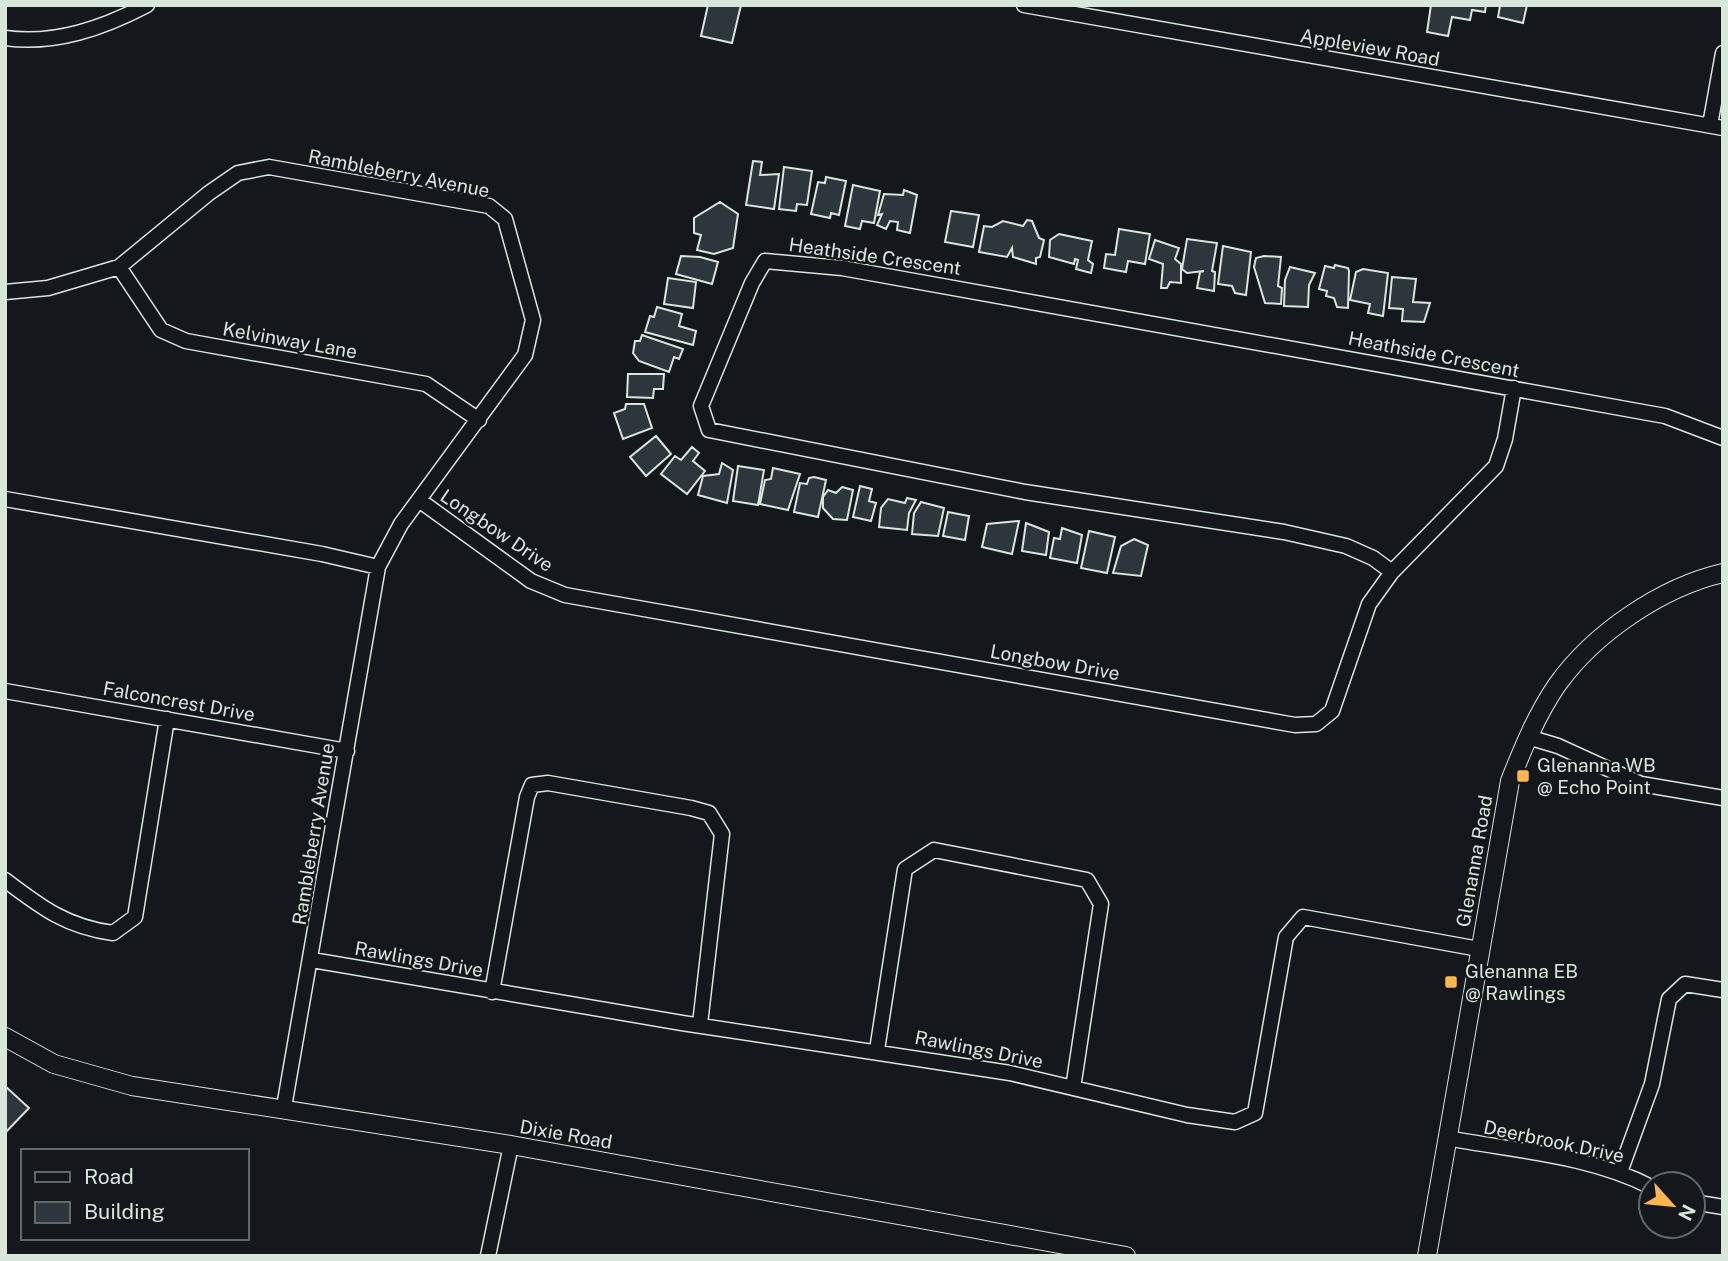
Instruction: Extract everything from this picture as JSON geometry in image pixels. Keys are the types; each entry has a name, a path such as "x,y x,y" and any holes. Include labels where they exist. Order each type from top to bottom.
{"street":[{"path":"114,22 116,5"},
{"path":"5,38 53,38 114,22 147,5"},
{"name":"Appleview Road","path":"1024,5 1716,127"},
{"path":"1716,127 1723,53"},
{"name":"Rambleberry Avenue","path":"5,292 48,288 120,267 209,193 239,173 269,167 489,206 505,219 533,320 525,355 401,524 378,567 312,960 284,1107"},
{"name":"Heathside Crescent","path":"1392,572 1373,558 1346,547 1284,532 1026,492 709,430 701,406 752,283 765,261 842,268 1514,388 1665,416 1723,438"},
{"name":"Kelvinway Lane","path":"120,267 160,330 187,341 426,384 479,420"},
{"name":"Longbow Drive","path":"419,500 531,581 565,595 1295,725 1316,724 1332,710 1369,604 1392,572 1496,466 1505,439 1514,388"},
{"path":"5,499 322,554 378,567"},
{"name":"Glenanna Road","path":"1426,1256 1510,781 1528,737 1558,684 1589,649 1648,603 1692,580 1723,573"},
{"name":"Falconcrest Drive","path":"5,691 347,751"},
{"path":"5,880 57,917 83,929 113,933 135,917 167,719"},
{"path":"1528,737 1558,747 1640,784 1723,799"},
{"path":"492,992 527,797 532,785 548,783 709,813 722,834 700,1024"},
{"path":"877,1051 905,869 934,850 1087,880 1101,904 1073,1088"},
{"name":"Rawlings Drive","path":"312,960 492,992 1010,1073 1186,1115 1235,1122 1255,1113 1286,937 1303,917 1479,949"},
{"path":"1620,1172 1652,1084 1669,999 1685,984 1723,990"},
{"name":"Dixie Road","path":"5,1037 54,1065 132,1086 284,1107 511,1145 1126,1256"},
{"name":"Deerbrook Drive","path":"1447,1138 1620,1172 1637,1180"},
{"path":"488,1256 511,1145"}],"building":[{"path":"708,5 741,5 732,43 701,36"},
{"path":"1431,5 1486,5 1485,12 1472,10 1470,20 1452,17 1448,36 1427,32"},
{"path":"1495,5 1527,5 1523,23 1498,17 1500,6"},
{"path":"753,161 762,162 760,175 779,174 774,209 746,205"},
{"path":"784,167 812,171 807,205 797,204 796,211 779,209"},
{"path":"826,177 846,181 839,215 831,213 830,218 811,214 818,182 825,183"},
{"path":"853,185 880,191 874,223 862,221 860,229 845,226"},
{"path":"904,190 917,195 910,233 897,230 898,222 890,221 886,229 877,225 882,214 878,215 884,194 903,195"},
{"path":"720,202 738,214 733,248 714,254 697,250 701,235 694,233 694,218"},
{"path":"951,211 979,215 973,247 945,242"},
{"path":"1027,220 1032,221 1039,238 1044,240 1036,264 1013,257 1012,248 1007,257 979,252 984,226 992,227 1003,221 1023,226"},
{"path":"1119,229 1150,234 1145,264 1128,261 1126,272 1104,268 1106,254 1115,255"},
{"path":"1059,234 1092,241 1088,260 1093,264 1091,273 1076,269 1078,260 1075,259 1074,264 1049,257 1050,240"},
{"path":"1187,239 1217,243 1212,271 1215,272 1214,291 1197,288 1200,272 1204,271 1187,273 1182,269"},
{"path":"1155,240 1179,248 1175,259 1181,264 1181,283 1170,282 1167,288 1161,288 1163,264 1149,259"},
{"path":"1223,246 1251,252 1246,295 1235,293 1232,286 1218,284"},
{"path":"681,256 718,262 712,284 676,274"},
{"path":"1281,257 1278,286 1282,288 1281,304 1265,303 1254,267 1256,258"},
{"path":"1335,265 1348,268 1349,271 1348,308 1337,307 1334,298 1326,296 1327,291 1319,289 1325,266 1334,268"},
{"path":"1290,267 1315,273 1309,285 1308,307 1284,306 1285,280"},
{"path":"1363,269 1388,273 1383,316 1368,313 1370,304 1350,300 1356,272"},
{"path":"1392,277 1416,279 1413,302 1430,303 1424,322 1402,321 1403,309 1389,308"},
{"path":"668,278 696,282 693,308 664,304"},
{"path":"657,307 682,314 679,326 696,331 693,345 645,332 650,316 654,317"},
{"path":"642,335 683,349 679,359 674,357 669,372 639,361 633,353 635,341 640,341"},
{"path":"628,374 664,374 663,389 654,389 653,398 627,397"},
{"path":"626,404 644,404 652,428 623,439 614,413 625,409"},
{"path":"656,436 671,454 646,476 630,457"},
{"path":"692,447 699,453 693,461 705,471 687,494 661,474 675,456 681,460"},
{"path":"722,463 733,470 727,503 698,495 703,476 719,474"},
{"path":"738,466 764,470 758,505 733,501"},
{"path":"773,468 800,474 788,510 760,504 765,480 771,479"},
{"path":"809,478 826,480 818,517 794,512 800,483 807,484"},
{"path":"860,486 872,489 869,501 876,503 871,521 853,517"},
{"path":"842,487 853,490 847,520 833,519 823,508 823,497 828,490 836,493"},
{"path":"907,498 916,500 909,513 907,530 879,527 881,508 888,499 905,503"},
{"path":"921,502 944,508 938,536 912,534 914,513"},
{"path":"948,512 969,516 965,540 943,536"},
{"path":"1019,521 1012,554 982,547 987,524"},
{"path":"1026,523 1049,532 1046,555 1022,551"},
{"path":"1062,528 1082,535 1077,563 1050,558 1054,538 1060,539"},
{"path":"1089,531 1115,537 1107,573 1081,568"},
{"path":"1134,539 1148,545 1141,576 1113,573 1121,546"},
{"path":"5,1086 29,1108 5,1133"}],"place":[{"name":"Glenanna WB @ Echo Point","path":"1523,776"},
{"name":"Glenanna EB @ Rawlings","path":"1451,982"}]}
